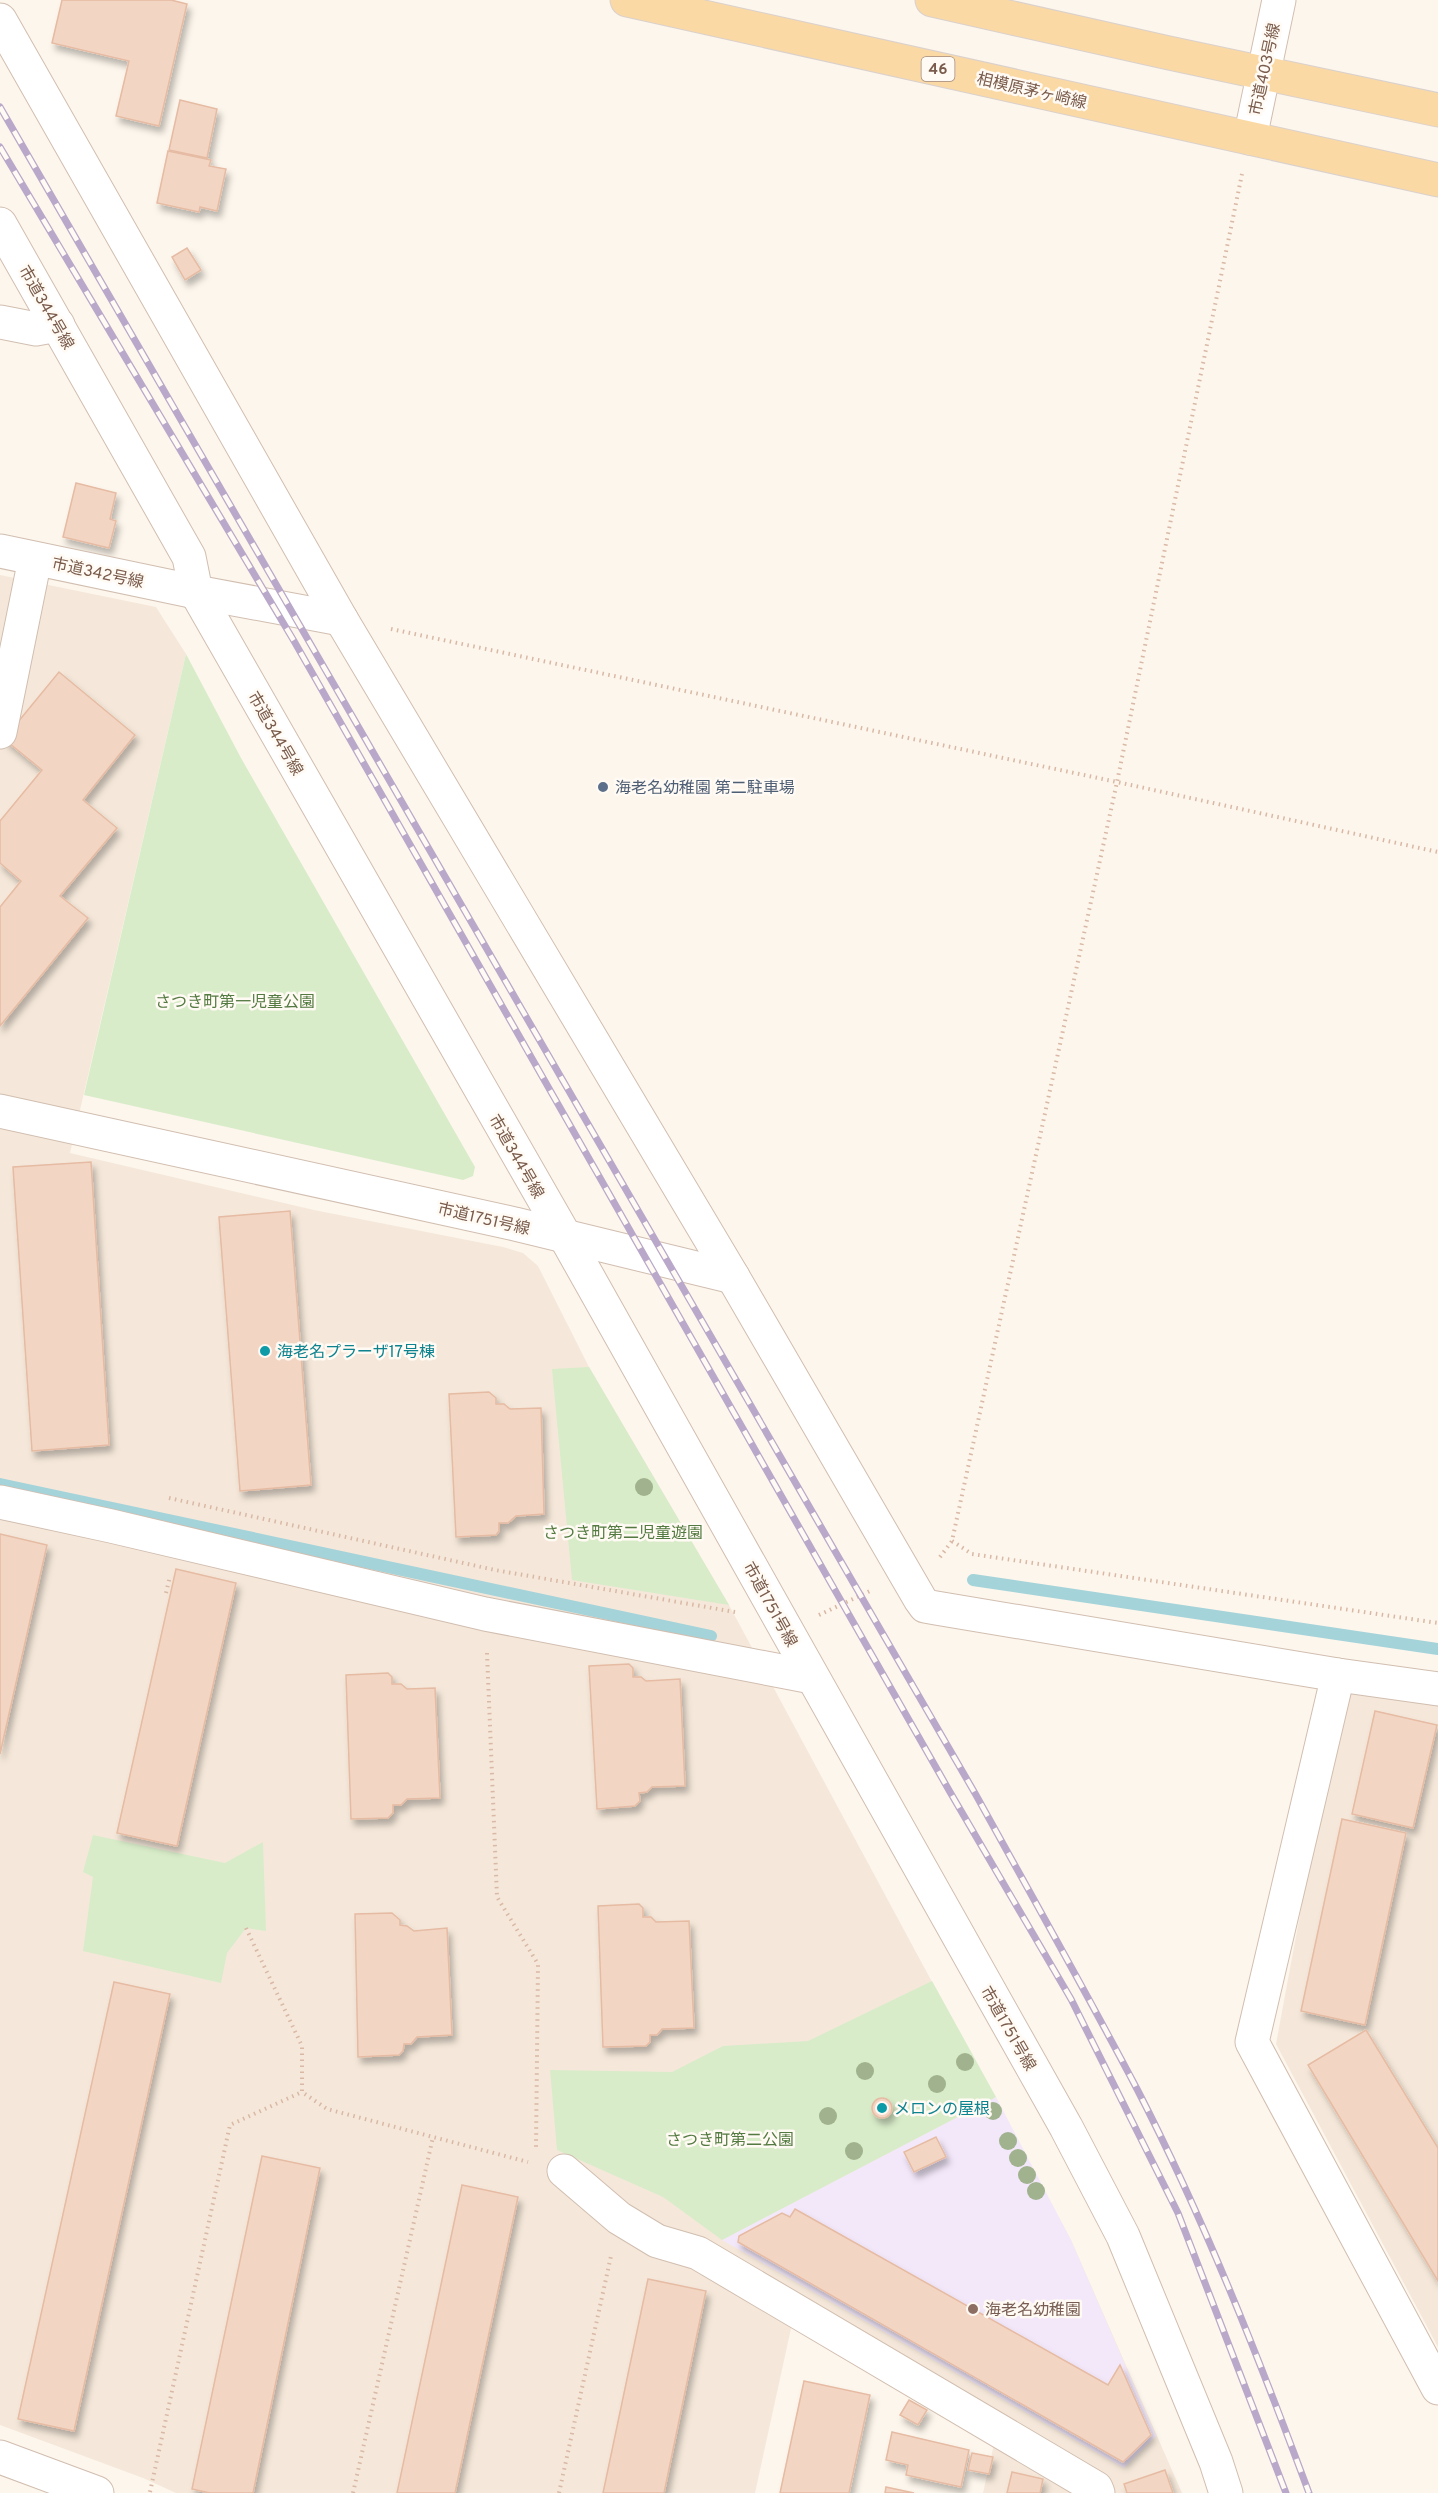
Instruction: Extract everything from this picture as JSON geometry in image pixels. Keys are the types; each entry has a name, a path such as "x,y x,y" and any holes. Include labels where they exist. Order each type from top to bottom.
{"main road":[{"name":"相模原茅ヶ崎線","path":"627,0 1438,180"},
{"path":"932,0 1438,110"}],"street":[{"name":"市道403号線","path":"1250,138 1279,0"},
{"path":"0,20 341,619 733,1277 925,1606 1338,1675 1438,1689"},
{"name":"市道344号線","path":"0,224 189,557 196,592 566,1238"},
{"path":"0,322 36,329 58,324"},
{"name":"市道342号線","path":"0,551 196,592 341,619"},
{"path":"0,732 34,559"},
{"name":"市道1751号線","path":"0,1112 495,1220 566,1238 1066,2127 1122,2236 1216,2462 1226,2493"},
{"path":"566,1238 733,1277"},
{"path":"0,1502 485,1614 812,1677"},
{"path":"1338,1675 1252,2042 1438,2388"},
{"path":"550,2168 619,2218 657,2241 698,2253 1096,2487 1098,2493"},
{"path":"0,2457 97,2493"}],"path":[{"path":"941,1553 952,1541 1117,782 1250,138"},
{"path":"341,619 1438,852"},
{"path":"164,1497 495,1569 744,1614"},
{"path":"952,1541 972,1554 1438,1623"},
{"path":"492,1578 495,1569"},
{"path":"813,1618 873,1589"},
{"path":"302,2092 327,2109 550,2168 537,1964 497,1897 485,1614"},
{"path":"246,1928 302,2046 302,2092"},
{"path":"150,2492 230,2126 302,2092"},
{"path":"353,2493 433,2137"},
{"path":"559,2493 619,2218"}],"shaded area":[{"path":"0,575 156,607 186,654 70,1153 314,1210 503,1247 523,1253 538,1266 589,1367 729,1605 1071,2240 1182,2493 983,2493 994,2444 792,2324 755,2493 176,2493 143,2478 0,2425"},
{"path":"1359,1686 1438,1698 1438,2347 1276,2044 1340,1699"},
{"name":"海老名幼稚園","path":"996,2097 1071,2240 1156,2436 1124,2468 722,2240"}],"green space":[{"name":"さつき町第一児童公園","path":"186,654 241,758 475,1167 473,1176 463,1180 84,1095"},
{"name":"さつき町第二児童遊園","path":"589,1367 729,1605 572,1580 552,1369"},
{"path":"93,1835 225,1863 263,1842 266,1931 246,1928 227,1953 221,1983 83,1951 93,1877 83,1872"},
{"name":"さつき町第二公園","path":"932,1981 996,2097 722,2240 663,2197 557,2150 550,2070 672,2072 723,2046 808,2041"}],"building":[{"path":"62,0 171,0 187,4 159,126 116,116 129,61 52,43"},
{"path":"180,100 217,109 207,158 169,150"},
{"path":"168,151 211,160 209,166 226,169 217,211 200,207 199,212 157,203"},
{"path":"187,248 201,270 185,280 172,257"},
{"path":"76,483 116,493 110,519 116,521 109,548 63,537"},
{"path":"59,672 135,735 83,800 117,828 60,896 88,918 0,1026 0,907 21,881 0,863 0,821 42,770 4,739"},
{"path":"91,1162 109,1445 32,1451 13,1167"},
{"name":"海老名プラーザ17号棟","path":"290,1211 311,1485 240,1491 219,1217"},
{"path":"489,1392 496,1398 496,1404 504,1404 510,1409 541,1408 544,1514 516,1516 508,1523 499,1523 499,1531 496,1535 456,1537 449,1394"},
{"path":"0,1534 47,1545 0,1754"},
{"path":"176,1569 236,1583 177,1846 117,1833"},
{"path":"629,1664 633,1668 633,1677 641,1677 646,1681 680,1679 685,1786 652,1787 647,1792 639,1793 640,1801 635,1806 597,1809 589,1666"},
{"path":"388,1673 392,1677 392,1684 401,1684 407,1689 435,1688 440,1798 407,1799 401,1805 393,1805 393,1813 388,1818 351,1819 346,1675"},
{"path":"1375,1711 1437,1725 1413,1828 1352,1814"},
{"path":"1342,1819 1406,1833 1365,2025 1301,2011"},
{"path":"639,1904 643,1908 643,1917 651,1917 656,1922 689,1921 694,2028 662,2029 657,2035 650,2035 650,2042 646,2046 603,2047 598,1906"},
{"path":"392,1913 400,1920 400,1925 407,1926 414,1931 447,1928 452,2035 417,2037 411,2044 404,2044 403,2051 399,2055 358,2057 355,1914"},
{"path":"114,1982 170,1994 74,2431 18,2419"},
{"path":"1366,2030 1438,2148 1438,2281 1308,2065"},
{"name":"メロンの屋根","path":"878,2098 886,2098 892,2104 892,2112 886,2118 878,2118 872,2112 872,2104"},
{"path":"936,2137 946,2157 914,2172 904,2152"},
{"path":"262,2156 320,2168 253,2493 210,2493 192,2489"},
{"path":"462,2185 518,2197 455,2493 397,2493"},
{"name":"海老名幼稚園","path":"795,2209 1108,2385 1120,2365 1151,2435 1123,2462 738,2242 739,2236 782,2213 790,2217"},
{"path":"648,2279 706,2291 664,2493 603,2493"},
{"path":"804,2381 870,2395 849,2493 780,2493"},
{"path":"909,2400 927,2410 918,2425 900,2415"},
{"path":"892,2432 969,2450 961,2487 906,2475 908,2465 886,2460"},
{"path":"972,2453 993,2457 989,2474 968,2470"},
{"path":"1165,2470 1173,2493 1127,2493 1124,2484"},
{"path":"1012,2472 1043,2479 1040,2493 1007,2493"},
{"path":"886,2487 914,2493 885,2493"}],"waterway":[{"path":"0,1484 711,1636"},
{"path":"973,1580 1438,1649"}],"railway":[{"path":"0,107 976,1795 1077,1978 1137,2089 1185,2188 1250,2339 1309,2493"},
{"path":"0,147 294,641 950,1792 1071,1999 1178,2213 1286,2493"}],"place":[{"name":"海老名幼稚園 第二駐車場","path":"603,787"},
{"name":"海老名プラーザ17号棟","path":"265,1351"},
{"name":"メロンの屋根","path":"882,2108"},
{"name":"海老名幼稚園","path":"973,2309"}]}
